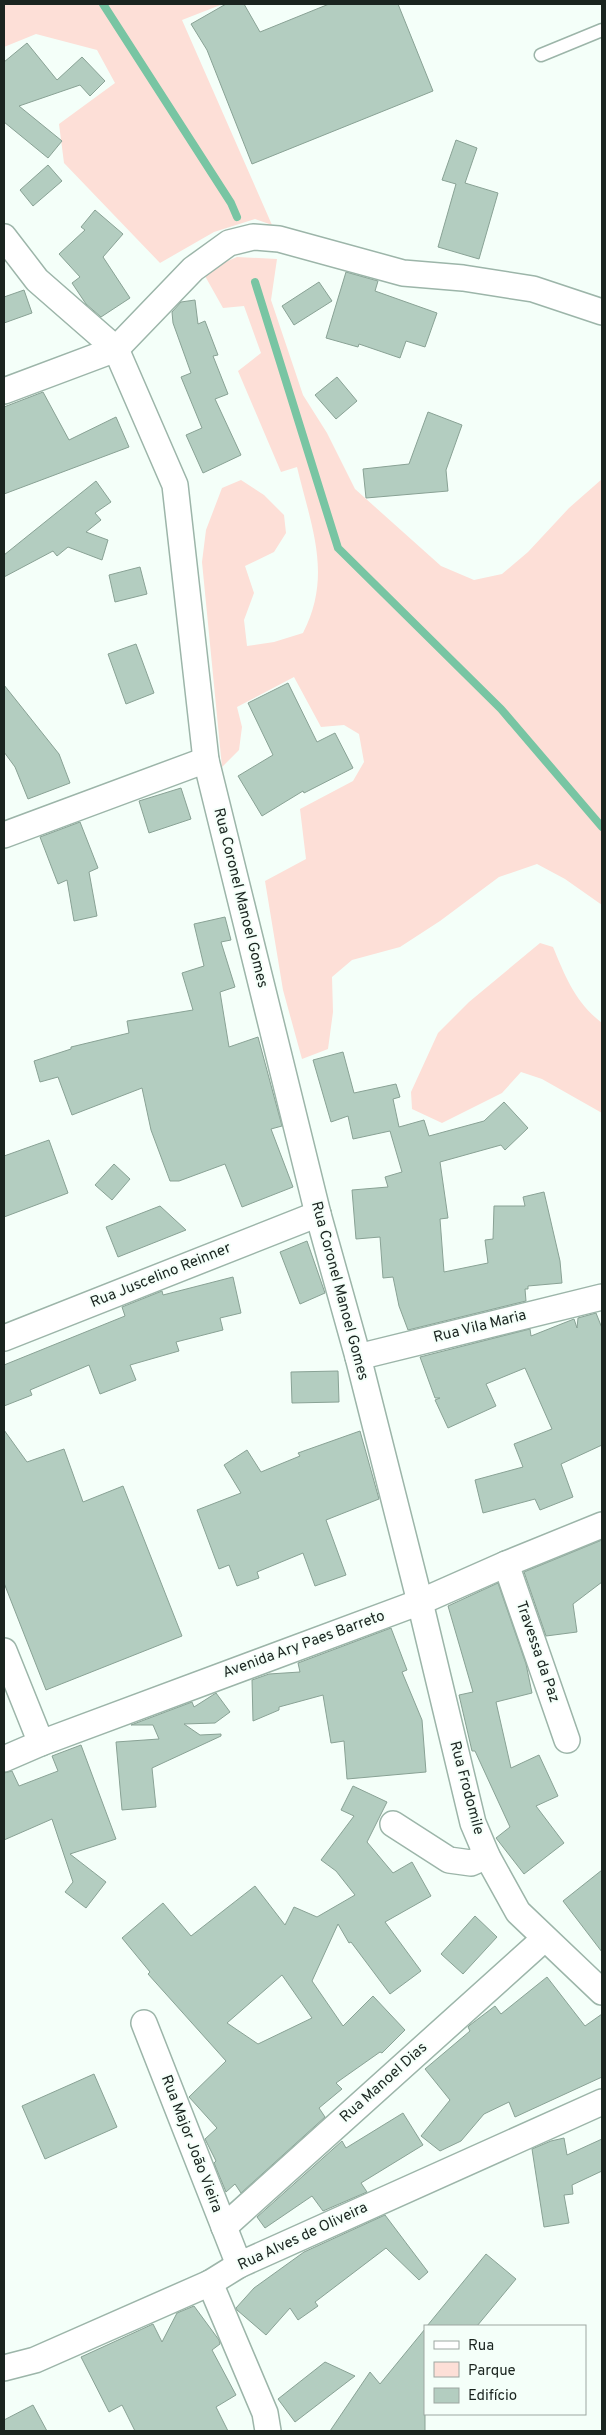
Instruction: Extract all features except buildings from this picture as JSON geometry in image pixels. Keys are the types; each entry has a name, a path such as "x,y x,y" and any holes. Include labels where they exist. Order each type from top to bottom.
{"street":[{"name":"Rua Coronel Manoel Gomes","path":"4,237 36,280 116,349 175,485 206,760 318,1214 358,1357 420,1602"},
{"path":"4,391 116,349 193,268 229,243 252,237 279,238 403,273 463,278 534,289 602,312"},
{"path":"4,835 206,760"},
{"name":"Rua Juscelino Reinner","path":"4,1338 318,1214"},
{"name":"Rua Vila Maria","path":"358,1357 602,1297"},
{"name":"Avenida Ary Paes Barreto","path":"4,1759 41,1743 420,1602 602,1525"},
{"name":"Travessa da Paz","path":"506,1564 567,1740"},
{"name":"Rua Frodomile","path":"420,1602 474,1823 487,1856 518,1912 544,1939 602,1992"},
{"path":"4,1651 41,1743"},
{"path":"393,1824 449,1860 471,1863 487,1856"},
{"name":"Rua Manoel Dias","path":"224,2227 544,1939"},
{"name":"Rua Major João Vieira","path":"144,2022 238,2265"},
{"name":"Rua Alves de Oliveira","path":"4,2368 35,2360 210,2283 238,2265 602,2102"},
{"path":"210,2283 265,2413 268,2431"}],"lane":[{"path":"540,55 602,30"}],"green space":[{"path":"4,4 223,4 182,20 272,225 255,219 214,232 160,263 64,163 59,124 115,83 97,50 36,34 4,47"},
{"path":"237,257 277,259 271,300 303,395 327,433 355,489 441,566 474,580 502,574 528,552 569,508 602,479 602,905 565,879 537,864 499,877 440,921 400,947 352,960 332,977 333,1012 328,1049 302,1059 283,990 265,881 306,859 300,809 353,781 364,762 359,734 344,725 321,727 294,677 237,707 242,727 239,750 222,767 202,562 206,530 222,488 241,480 264,495 284,515 286,533 274,552 245,566 254,593 244,620 247,646 274,642 303,633 312,612 317,591 318,571 313,530 297,467 281,472 238,371 261,353 244,306 223,308 205,276 216,266"},
{"path":"540,943 553,947 572,989 585,1007 602,1023 602,1113 542,1079 521,1072 502,1093 442,1123 412,1109 411,1092 438,1033 469,1002"}],"waterway":[{"path":"103,4 231,203 237,217"},
{"path":"255,282 338,548 501,709 602,827"}]}
